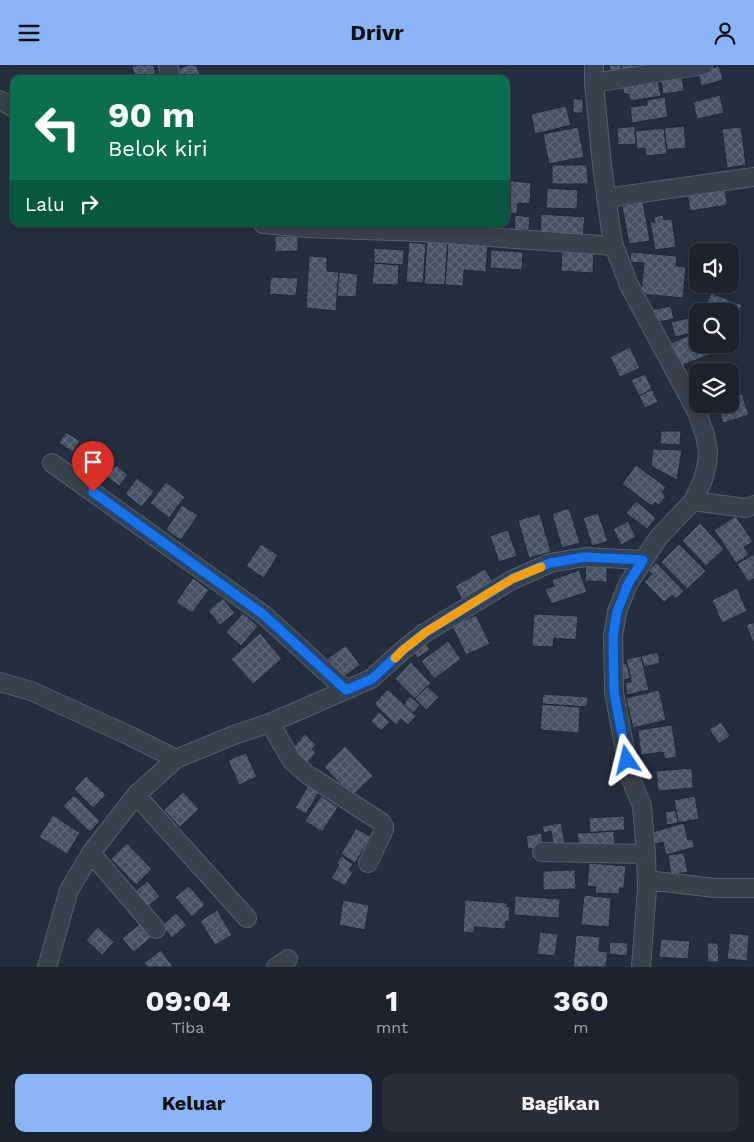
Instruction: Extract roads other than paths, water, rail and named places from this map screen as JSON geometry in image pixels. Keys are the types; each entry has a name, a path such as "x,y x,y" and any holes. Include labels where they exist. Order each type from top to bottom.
{"street":[{"path":"594,65 594,83 606,198 614,245 629,285 696,412 705,435 708,451 703,480 694,501 658,538 628,584 617,612 613,636 614,692 630,777 642,806 647,889 641,967"},
{"path":"594,83 703,65"},
{"path":"606,198 754,177"},
{"path":"297,227 419,232 614,245"},
{"path":"52,463 264,615 346,690"},
{"path":"694,501 751,511"},
{"path":"47,967 69,890 91,853 136,795 176,759 234,735 270,723 372,679 418,638 512,579 542,566 585,557 643,560"},
{"path":"0,682 31,691 176,759"},
{"path":"270,723 292,761 308,775 381,822 384,830 368,863"},
{"path":"136,795 247,918"},
{"path":"542,852 646,854"},
{"path":"91,853 156,929"},
{"path":"646,879 715,888 754,888"}]}
